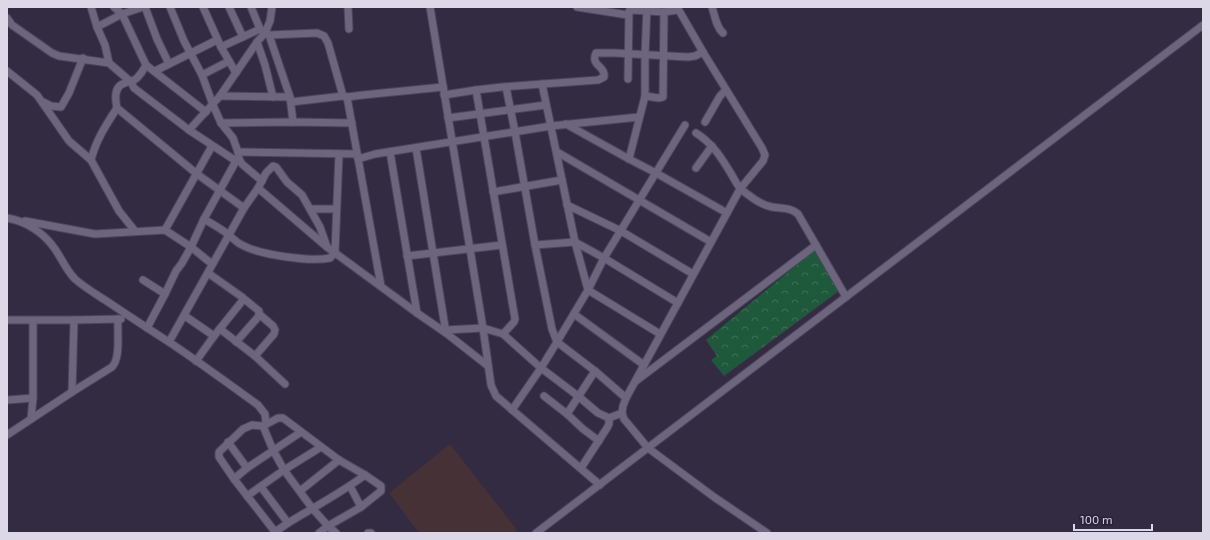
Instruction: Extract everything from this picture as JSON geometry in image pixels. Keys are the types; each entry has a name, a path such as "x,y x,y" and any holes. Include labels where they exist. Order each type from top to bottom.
{"street":[{"path":"91,7 97,27 105,45 109,62"},
{"path":"114,7 122,14 146,64 206,112"},
{"path":"97,27 122,14 144,7 169,64"},
{"path":"170,7 184,41 202,75 213,105 232,138 237,157 242,164 262,181"},
{"path":"203,7 217,40 236,73"},
{"path":"228,7 243,37"},
{"path":"251,7 265,32 290,99 293,122"},
{"path":"189,130 220,96 256,42 265,32 270,21 272,7"},
{"path":"348,7 349,29"},
{"path":"430,7 493,391 496,396 600,485"},
{"path":"577,7 628,15"},
{"path":"712,7 715,18 723,34"},
{"path":"628,79 629,11 647,9 664,12 678,8 703,52 762,148 765,156 763,161 740,189 626,398 622,413 629,426 648,448 714,497 767,533"},
{"path":"629,159 645,96 647,9"},
{"path":"645,96 659,98 663,97 664,12"},
{"path":"7,18 12,25 52,53 59,56 109,62 131,82 134,88 189,130 212,146 237,157 339,154 358,157 551,126 639,117"},
{"path":"536,533 1203,25"},
{"path":"221,47 243,37 265,32 317,33 324,36 328,43 352,123 381,286"},
{"path":"155,71 217,40"},
{"path":"256,42 265,64 274,97"},
{"path":"444,95 476,90 593,80 601,78 604,77 604,72 596,62 596,54 628,53 691,57 703,52"},
{"path":"43,102 51,106 61,107 83,58"},
{"path":"202,75 229,61"},
{"path":"146,64 138,77 131,82 124,83 118,88 115,98 117,108 197,174 220,189 244,208"},
{"path":"7,70 37,95 69,141 91,160 119,211 135,231"},
{"path":"542,84 575,242 588,290 660,334"},
{"path":"220,96 274,97 290,99 345,97 444,87"},
{"path":"506,87 535,245 550,319 557,342 595,371 626,398"},
{"path":"476,90 515,319 503,334"},
{"path":"705,122 720,96 726,90"},
{"path":"448,118 546,105"},
{"path":"91,160 97,141 117,108"},
{"path":"222,123 352,123"},
{"path":"566,124 727,213"},
{"path":"512,410 541,368 574,314 604,258 685,125"},
{"path":"696,133 712,146 740,189 757,201 771,207 786,208 798,214 846,297"},
{"path":"165,230 212,146"},
{"path":"696,168 712,146"},
{"path":"416,148 446,332"},
{"path":"390,152 417,314"},
{"path":"557,152 711,242"},
{"path":"204,219 229,235 241,245 255,250 271,254 315,259 330,258 335,252 339,154"},
{"path":"147,328 166,294 176,271 191,248 204,219 237,157"},
{"path":"169,342 185,316 212,264 244,208 273,166 276,167 287,182 302,195 320,227 327,247"},
{"path":"493,192 562,180"},
{"path":"258,188 327,247 417,314 446,332 488,366"},
{"path":"567,205 621,231 693,274"},
{"path":"310,209 336,209"},
{"path":"7,218 95,234 165,230 212,264"},
{"path":"16,220 36,230 49,241 66,268 82,285 169,342 258,405 265,414 265,425 273,450 284,470 312,508 336,533"},
{"path":"535,245 575,242 678,303"},
{"path":"407,256 502,245"},
{"path":"634,383 816,245"},
{"path":"208,273 259,311 259,314 273,326 275,330 274,334 255,356"},
{"path":"143,280 166,294"},
{"path":"196,361 242,302 243,298"},
{"path":"236,342 258,318 259,314"},
{"path":"574,314 644,365"},
{"path":"185,316 214,336"},
{"path":"7,320 33,321 131,318"},
{"path":"7,435 115,364 117,356 118,319"},
{"path":"72,392 74,320"},
{"path":"31,419 33,321"},
{"path":"446,332 483,328 503,334 541,368 598,413 609,418 622,413"},
{"path":"220,329 255,356 285,384"},
{"path":"567,414 595,371"},
{"path":"544,396 598,441"},
{"path":"7,400 32,398"},
{"path":"319,533 328,526 361,507 381,491 381,486 365,475 339,460 283,418 278,418 265,425 248,426 238,433 219,452 218,455 234,479 276,533 288,523 350,486 365,475"},
{"path":"581,468 609,424 609,418"},
{"path":"234,479 247,468 301,432"},
{"path":"228,442 247,468"},
{"path":"247,496 284,470 321,447"},
{"path":"300,491 339,460"},
{"path":"350,486 361,507"},
{"path":"261,487 288,523"}],"shaded area":[{"path":"450,444 517,530 513,533 419,533 389,493"}],"green space":[{"path":"815,250 839,291 724,376 711,360 717,356 706,340"}]}
